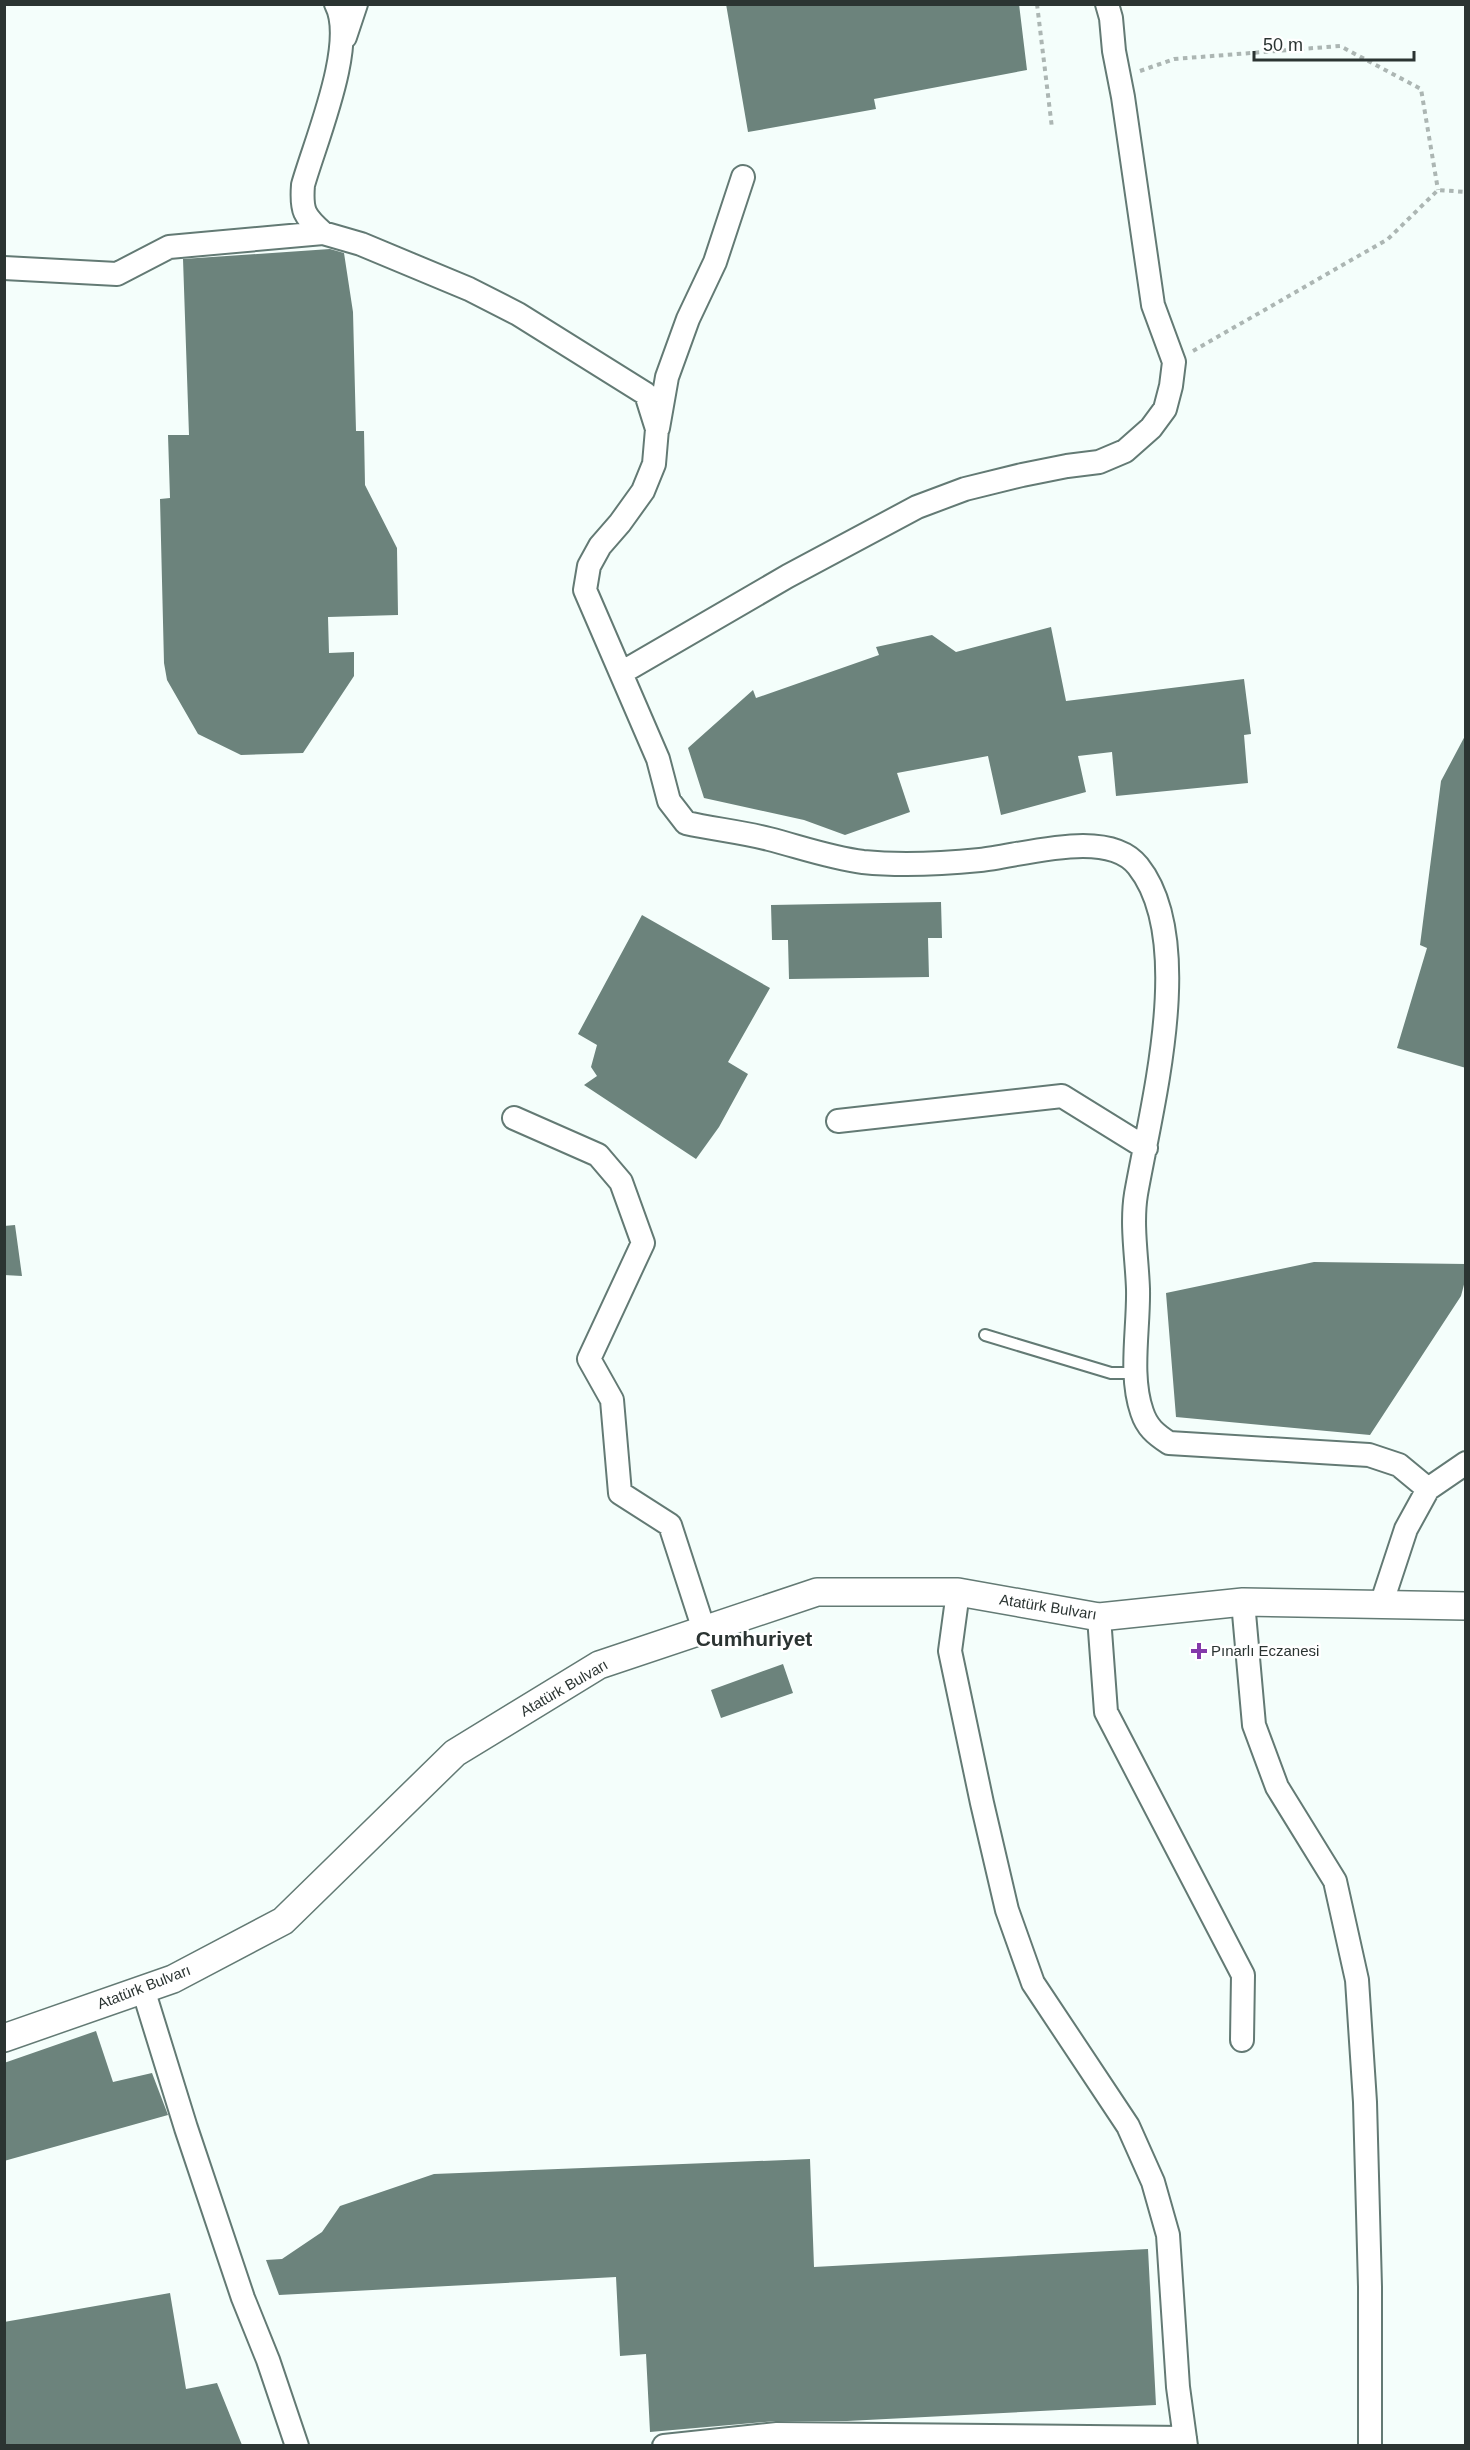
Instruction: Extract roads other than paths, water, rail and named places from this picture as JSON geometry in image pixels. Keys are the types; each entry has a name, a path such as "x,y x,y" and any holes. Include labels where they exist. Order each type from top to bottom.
{"street":[{"path":"323,233 306,218 302,202 303,185 336,75 343,27 336,4"},
{"path":"340,50 356,4"},
{"path":"621,673 788,576 917,507 965,489 1067,466 1099,462 1125,451 1151,428 1165,409 1174,362 1153,305 1113,51 1112,18 1107,4"},
{"path":"743,177 715,262 688,320 667,377 657,429 654,464 643,491 621,523 600,546 590,566 585,590 658,759 669,801 686,823 768,838 861,862 921,865 984,860 1083,845 1116,850 1138,864 1154,894 1166,940 1166,1008 1159,1076 1136,1197 1134,1231 1138,1291 1136,1373 1141,1410 1151,1431 1169,1443 1369,1455 1400,1465 1428,1489"},
{"path":"4,268 100,275 117,274 169,247 323,233 361,244 469,288 518,314 646,394 657,429"},
{"path":"838,1122 1062,1096 1146,1148"},
{"path":"514,1118 598,1155 621,1182 643,1243 590,1359 612,1400 620,1493 670,1525 704,1630"},
{"path":"1381,1605 1406,1529 1428,1489 1466,1463"},
{"name":"Atatürk Bulvarı","path":"4,2038 173,1979 283,1921 455,1753 599,1665 817,1592 958,1592 1099,1617 1243,1602 1466,1606"},
{"path":"664,2445 776,2440 1185,2442 1178,2387 1168,2235 1153,2182 1128,2126 1033,1983 1007,1910 950,1651 958,1592"},
{"path":"1243,1602 1254,1725 1278,1787 1335,1881 1357,1980 1365,2102 1370,2287 1370,2445"},
{"path":"1099,1617 1106,1712 1242,1976 1242,2040"},
{"path":"143,1989 231,2264 297,2445"}],"lane":[{"path":"985,1335 1111,1373 1136,1373"}],"place":[{"name":"Pınarlı Eczanesi","path":"1199,1651"}],"district":[{"name":"Cumhuriyet","path":"754,1639"}]}
